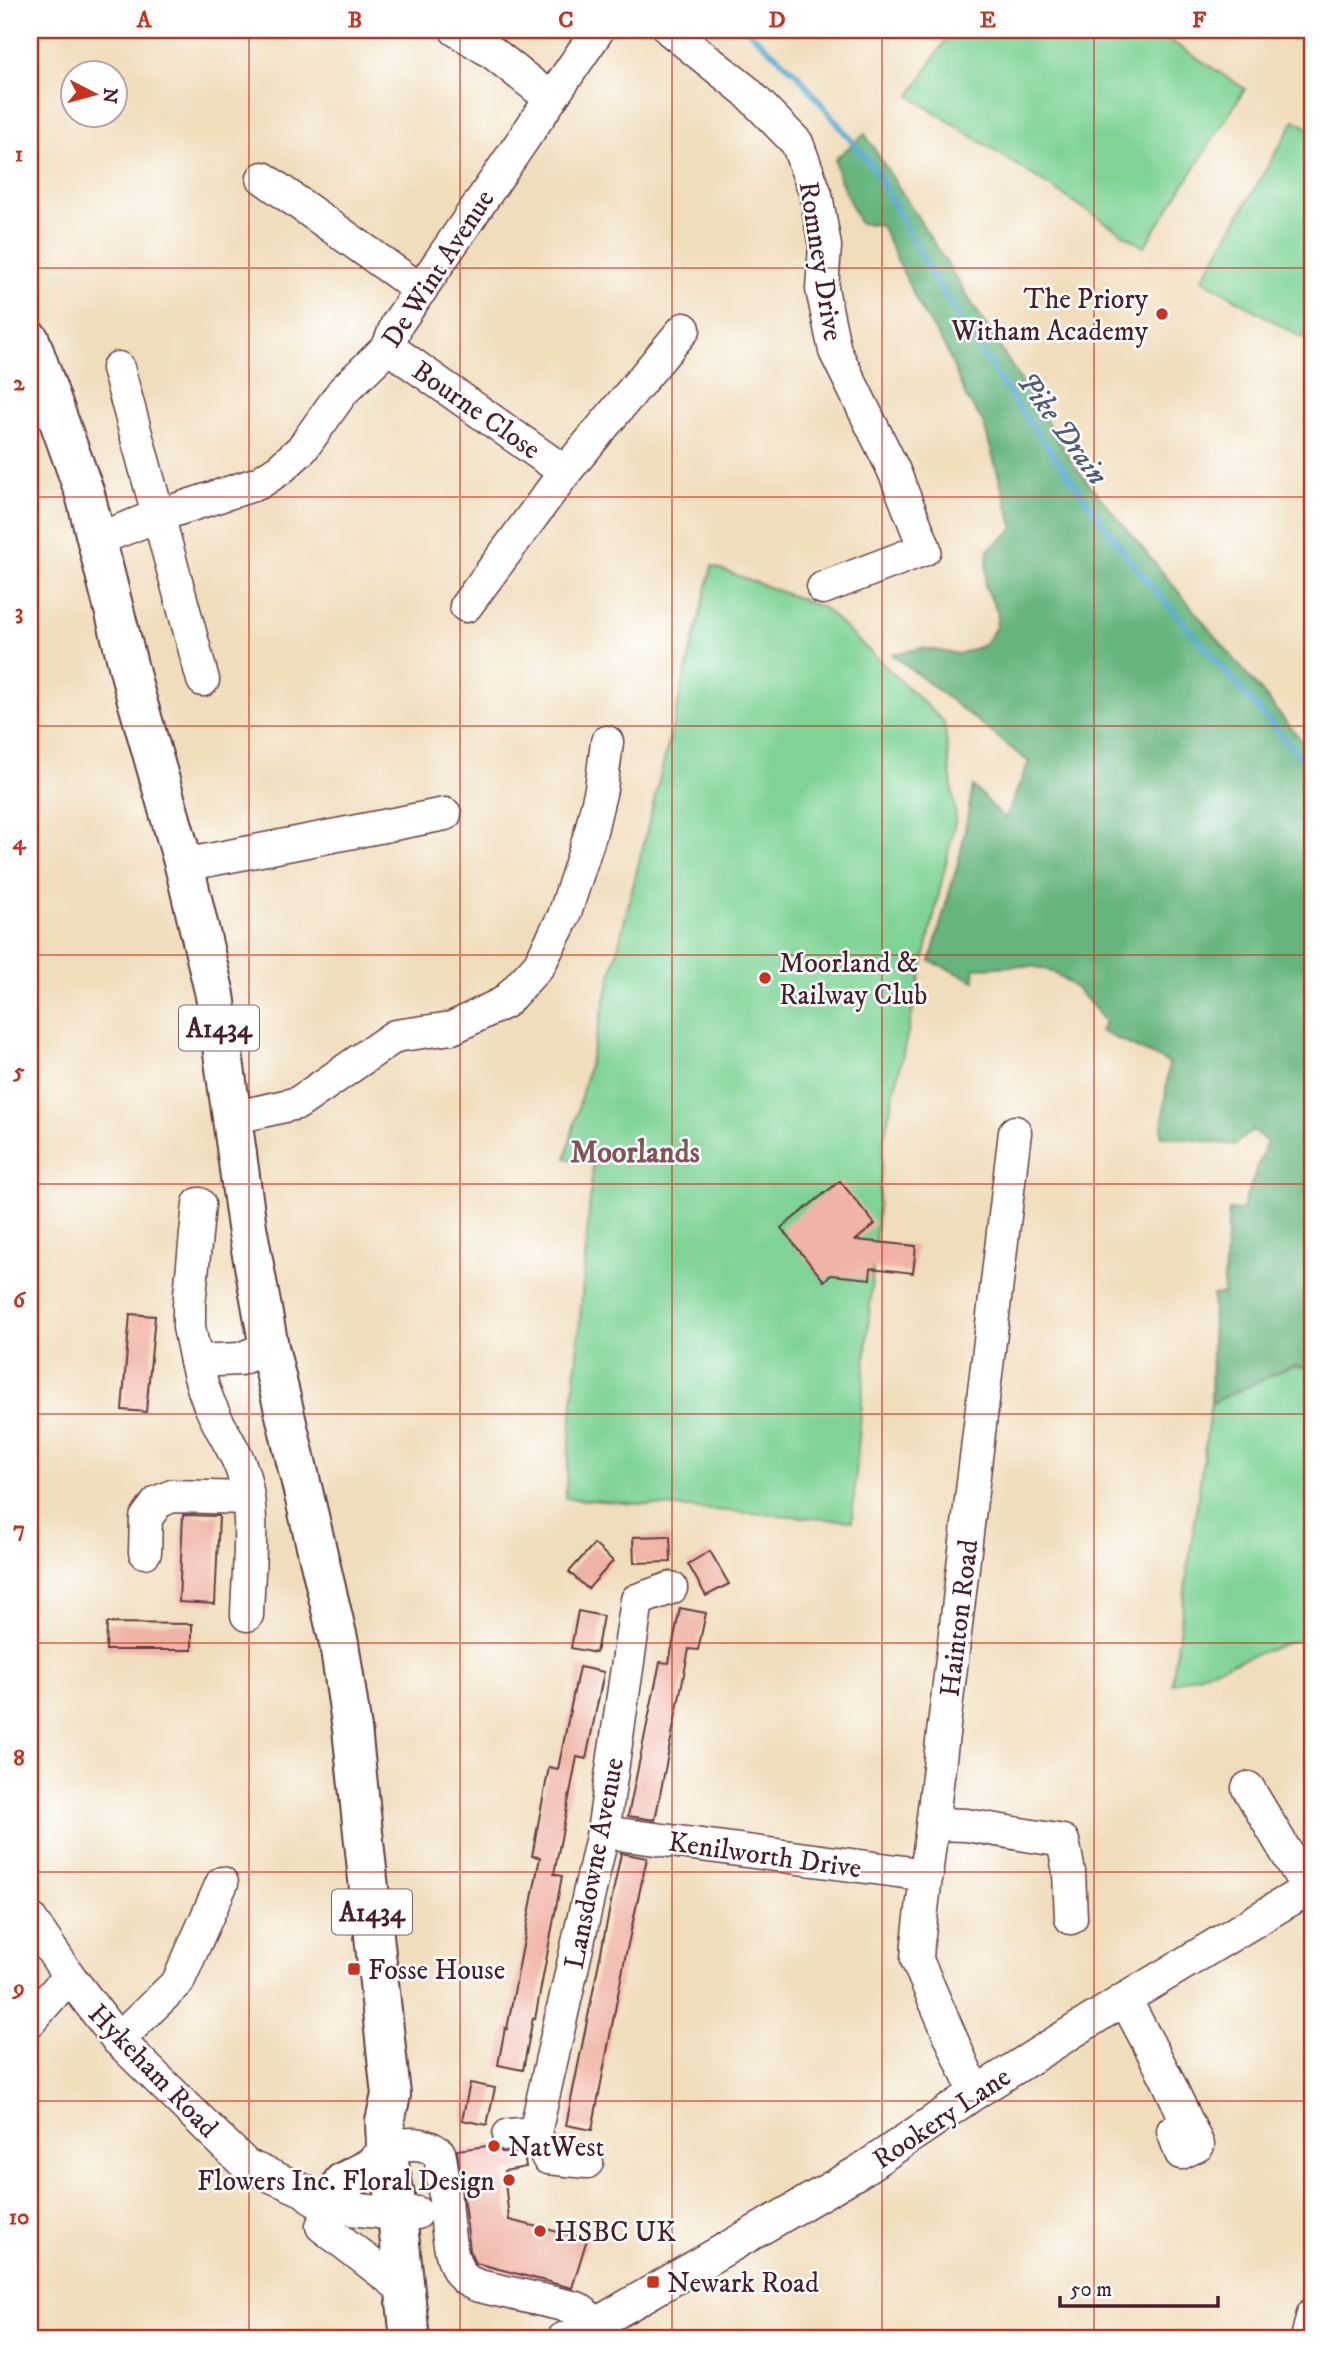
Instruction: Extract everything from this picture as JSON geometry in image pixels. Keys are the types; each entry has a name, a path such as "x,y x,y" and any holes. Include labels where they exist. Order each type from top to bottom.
{"main road":[{"name":"A1434","path":"30,340 85,494 135,693 184,865 215,995 247,1227 269,1347 339,1643 352,1729 391,2095 404,2121 394,2148 405,2204 433,2298 437,2339"},
{"path":"343,2182 370,2168 394,2148"},
{"name":"A1434","path":"405,2204 406,2291 410,2339"}],"street":[{"path":"456,30 493,54 550,98"},
{"name":"De Wint Avenue","path":"96,540 157,516 259,483 302,449 343,391 388,347 397,324 598,30"},
{"name":"Romney Drive","path":"670,30 747,91 797,143 816,195 825,246 822,289 835,351 894,471 925,549 823,588"},
{"path":"263,178 421,290"},
{"name":"Bourne Close","path":"466,606 565,472 684,329"},
{"name":"Bourne Close","path":"388,347 565,472"},
{"path":"118,368 204,680"},
{"path":"232,1118 298,1103 395,1036 452,1028 505,1002 539,965 564,916 590,835 601,789 607,742"},
{"path":"184,865 445,814"},
{"name":"Hainton Road","path":"975,2093 917,1961 1015,1132"},
{"path":"199,1204 189,1327 202,1388 240,1465 247,1498 247,1615"},
{"path":"196,1361 240,1359 269,1347"},
{"path":"145,1552 146,1518 158,1502 172,1496 247,1498"},
{"name":"Lansdowne Avenue","path":"587,2162 548,2158 522,2134 603,1832 637,1600 671,1588"},
{"path":"1248,1788 1310,1887"},
{"path":"933,1824 966,1825 1063,1841 1069,1872 1071,1918"},
{"name":"Kenilworth Drive","path":"603,1832 927,1875"},
{"path":"118,2040 178,1982 222,1883"},
{"name":"Rookery Lane","path":"576,2334 860,2171 975,2093 1125,1998 1310,1887"},
{"name":"Hykeham Road","path":"30,1919 118,2040 246,2165 305,2190 326,2206 405,2204"},
{"path":"30,2021 69,1976"},
{"path":"1125,1998 1198,2145 1181,2153 1173,2131"},
{"path":"394,2148 419,2143 430,2146 439,2153 451,2254 465,2280 479,2286 578,2308 584,2313 576,2334"},
{"path":"305,2190 314,2181 343,2182 356,2188 370,2189 405,2204"},
{"path":"322,2226 355,2242 406,2291"},
{"path":"1307,2339 1313,2314"}],"green space":[{"path":"952,30 1154,30 1245,89 1144,247 910,96"},
{"path":"1295,120 1313,131 1313,318 1302,338 1202,279"},
{"path":"865,134 1076,468 1313,754 1313,1367 1292,1366 1211,1403 1213,1295 1223,1294 1229,1210 1241,1211 1267,1142 1253,1130 1234,1145 1161,1136 1169,1063 1100,1031 1105,1022 1099,1013 1084,996 1056,974 1028,966 974,968 975,981 930,961 961,852 973,786 1005,819 1029,762 892,654 922,648 959,654 984,645 996,627 998,613 985,586 988,550 1014,529 983,422 966,397 946,349 918,304 881,225 859,223 838,175 835,159"},
{"name":"Moorland & Railway Club","path":"712,566 824,608 944,722 956,818 884,1138 852,1521 565,1498 593,1164 566,1158"},
{"path":"1292,1366 1313,1367 1313,1634 1172,1684 1211,1403"}],"building":[{"path":"840,1181 875,1224 856,1240 916,1246 913,1273 871,1268 870,1279 831,1275 824,1281 781,1228"},
{"path":"130,1314 155,1316 146,1412 122,1410"},
{"path":"183,1515 219,1516 215,1604 179,1602"},
{"path":"670,1536 671,1562 634,1563 633,1537"},
{"path":"594,1544 613,1561 588,1589 569,1572"},
{"path":"710,1551 729,1584 706,1596 688,1564"},
{"path":"680,1608 706,1613 698,1650 689,1649 655,1820 628,1816 660,1662 669,1663"},
{"path":"578,1611 603,1616 596,1653 571,1648"},
{"path":"107,1623 192,1624 192,1650 106,1650"},
{"path":"579,1667 604,1672 586,1759 577,1757 554,1874 562,1876 523,2070 498,2065 540,1857 532,1856 549,1767 558,1769"},
{"path":"621,1853 647,1858 592,2130 566,2125"},
{"path":"470,2083 495,2088 487,2125 462,2120"},
{"path":"494,2145 502,2152 524,2153 526,2167 504,2171 509,2220 587,2239 572,2288 476,2263 473,2259 457,2150"}],"waterway":[{"name":"Pike Drain","path":"747,30 797,74 874,168 932,275 1005,388 1132,563 1313,772"}],"place":[{"name":"The Priory Witham Academy","path":"1162,314"},
{"name":"Moorland & Railway Club","path":"765,978"},
{"name":"Fosse House","path":"354,1969"},
{"name":"NatWest","path":"494,2146"},
{"name":"Flowers Inc. Floral Design","path":"509,2180"},
{"name":"HSBC UK","path":"540,2231"},
{"name":"Newark Road","path":"653,2282"}],"district":[{"name":"Moorlands","path":"635,1152"}]}
